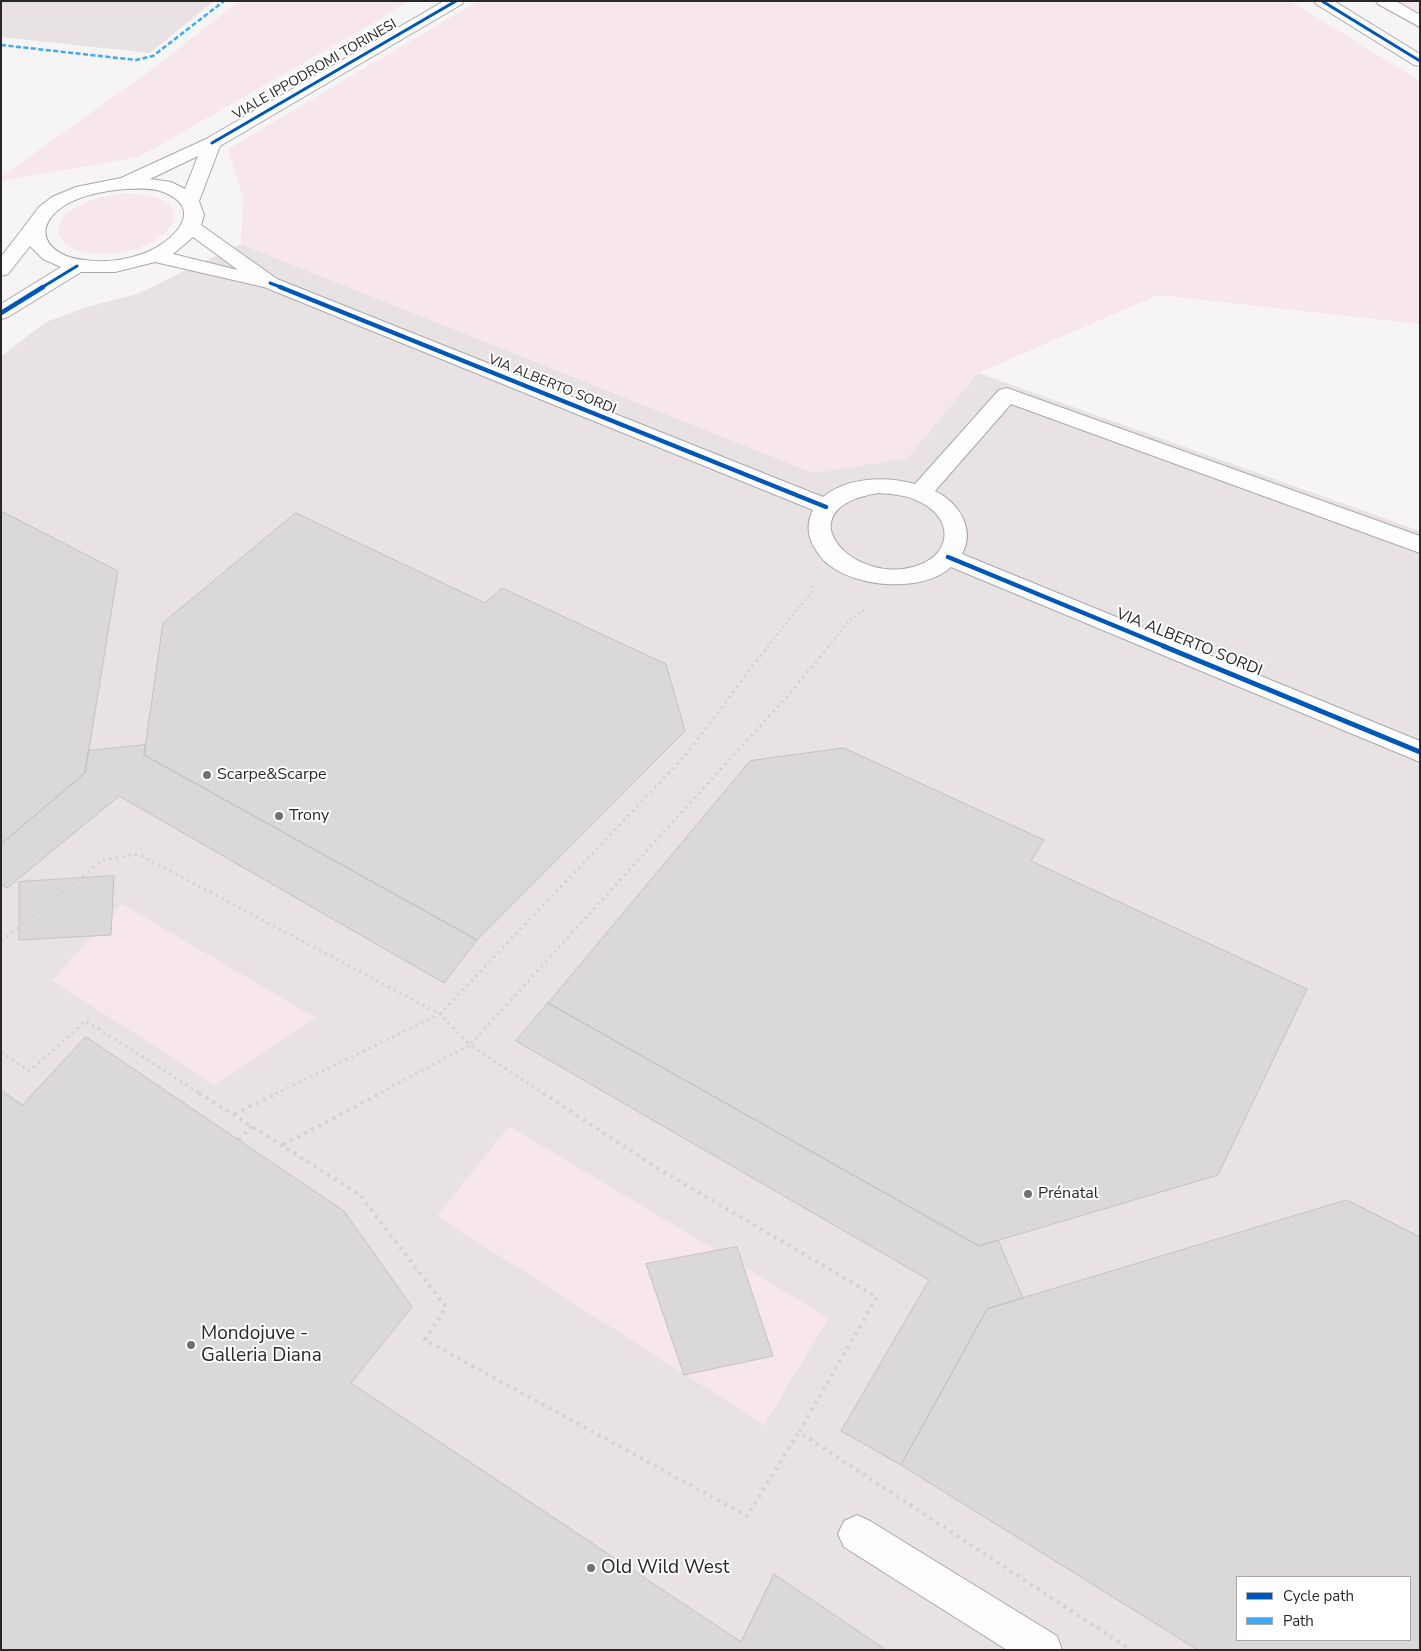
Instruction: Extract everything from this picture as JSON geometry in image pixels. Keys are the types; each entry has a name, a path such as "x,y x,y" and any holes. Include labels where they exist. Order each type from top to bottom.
{"street":[{"name":"VIALE IPPODROMI TORINESI","path":"125,183 212,142 456,1"},
{"path":"1322,1 1420,61"},
{"path":"1384,1 1420,22"},
{"path":"189,202 212,142"},
{"path":"1,270 44,213 78,192 93,188 125,183 168,188 184,196 193,206 195,219 188,232 174,245 154,256 102,267 77,266 56,260 42,251 34,239 36,226"},
{"name":"VIA ALBERTO SORDI","path":"190,227 270,283"},
{"name":"VIA ALBERTO SORDI","path":"154,256 270,283 826,507"},
{"path":"1,313 77,266"},
{"path":"920,493 1007,395 1420,545"},
{"path":"871,487 900,487 920,493 938,502 951,514 956,529 956,543 948,557 933,568 912,575 888,577 864,574 843,564 828,552 820,537 819,522 826,507 839,496 857,489 871,487"},
{"name":"VIA ALBERTO SORDI","path":"948,557 1420,752"},
{"path":"857,1534 1043,1650"}],"path":[{"path":"234,1114 440,1014 684,756 760,655 810,593 814,584"},
{"path":"282,1145 470,1045 793,690 850,620 871,606"},
{"path":"1,941 103,860 138,854 440,1014 470,1045 654,1166 877,1297 799,1432 746,1516 425,1340 446,1307 360,1195 86,1021 29,1071 1,1052"},
{"path":"239,1140 252,1126"},
{"path":"799,1432 1131,1650"}],"shaded area":[{"path":"1,1 214,1 150,53 1,37"},
{"path":"239,1 411,1 139,157 1,181 1,177 158,65"},
{"path":"478,1 1290,1 1420,81 1420,324 1158,295 978,373 907,458 814,473 241,244 243,199 228,149"},
{"path":"1370,1 1420,1 1420,30"},
{"path":"124,193 154,197 170,205 174,216 169,228 157,239 138,248 115,253 80,251 69,246 59,235 62,219 68,212 86,202"},
{"path":"241,244 814,473 907,458 978,373 1420,531 1420,1650 1,1650 1,356 46,322 90,306 137,294"},
{"path":"122,904 316,1018 214,1085 52,980"},
{"path":"509,1126 829,1318 764,1425 437,1216"}],"building":[{"path":"1,511 118,571 85,773 1,844"},
{"path":"296,513 485,603 502,588 666,664 685,731 477,940 144,755 163,623"},
{"path":"145,745 144,755 477,940 444,983 119,796 7,888 1,884 1,844 85,773 88,751"},
{"path":"844,748 1044,840 1031,861 1307,989 1218,1175 979,1246 548,1003 750,761"},
{"path":"114,876 111,935 19,940 19,882"},
{"path":"548,1003 979,1246 998,1240 1023,1298 987,1309 901,1465 841,1431 929,1280 516,1041"},
{"name":"Mondojuve - Galleria Diana","path":"86,1037 344,1211 412,1307 351,1383 741,1642 774,1574 886,1650 1,1650 1,1090 22,1105"},
{"path":"1347,1200 1420,1237 1420,1650 1198,1650 901,1465 987,1309"},
{"path":"737,1247 773,1356 684,1375 646,1264"}],"marked path":[{"path":"1,45 136,60 153,56 224,1"}],"cycle path":[{"path":"212,143 456,1"},
{"path":"1322,1 1420,61"},
{"path":"1,313 77,266"},
{"path":"270,283 826,507"},
{"path":"948,557 1420,752"}],"place":[{"name":"Scarpe&Scarpe","path":"207,775"},
{"name":"Trony","path":"279,816"},
{"name":"Prénatal","path":"1028,1194"},
{"name":"Mondojuve - Galleria Diana","path":"191,1345"},
{"name":"Old Wild West","path":"591,1568"}]}
